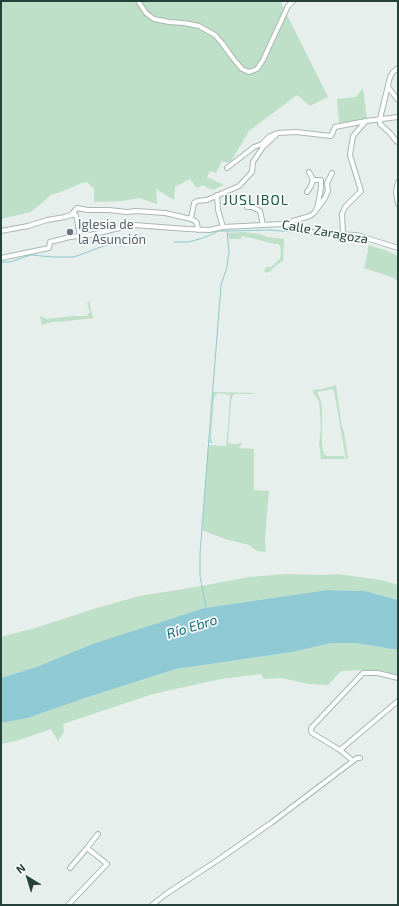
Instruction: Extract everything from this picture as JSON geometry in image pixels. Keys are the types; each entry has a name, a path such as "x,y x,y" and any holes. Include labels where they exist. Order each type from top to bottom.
{"street":[{"path":"138,1 146,13 154,20 184,22 199,26 215,35 242,69 250,72 257,68 263,60 288,6 293,1"},
{"path":"398,68 390,76 380,119 380,124 398,142"},
{"path":"388,87 398,100"},
{"path":"226,168 254,147 262,144 270,136 278,133 296,132 331,136 336,127 398,117"},
{"path":"343,234 342,214 345,207 361,191 350,155 353,136 366,121"},
{"path":"191,218 194,203 197,201 207,200 239,186 252,172 253,162 263,147 278,133"},
{"path":"307,192 313,180 309,172"},
{"path":"288,225 293,221 312,215 317,210 328,191 327,183 332,173"},
{"path":"313,180 321,180 317,210"},
{"path":"398,182 396,192 398,204"},
{"path":"217,195 218,210 223,227"},
{"path":"247,207 252,207 260,211 263,225"},
{"path":"71,215 77,208 88,210 165,213 191,218 197,223 198,230"},
{"path":"1,231 76,215 80,236"},
{"name":"Calle Zaragoza","path":"1,258 49,248 50,242 70,237 97,234 134,225 209,230 223,227 279,224 326,235 358,235 398,248"},
{"path":"353,761 340,750 312,733 311,728 363,673 378,673 398,678"},
{"path":"340,750 398,701"},
{"path":"152,905 253,835 357,758 360,758"},
{"path":"70,868 98,834"},
{"path":"68,905 107,864 87,848"}],"green space":[{"path":"1,1 280,1 328,97 310,106 297,95 249,131 230,163 222,161 216,173 210,171 207,177 224,185 213,190 202,185 197,188 190,179 175,187 174,200 156,189 157,204 139,198 123,201 94,202 94,189 87,182 51,195 31,212 1,219"},
{"path":"363,88 367,120 339,123 337,99 356,97"},
{"path":"242,232 284,239 283,261 271,271 267,273 264,271 266,267 271,267 280,259 281,249 279,244 241,236 242,239 229,239 228,233"},
{"path":"368,245 398,256 398,281 392,277 364,268"},
{"path":"89,301 93,318 52,322 42,325 40,316 47,319 87,316 90,312 87,303"},
{"path":"336,385 348,459 346,459 334,391 332,389 317,392 322,407 322,445 324,454 327,456 344,456 345,459 321,459 319,446 321,425 319,401 313,393 313,390"},
{"path":"212,392 255,394 235,394 232,396 228,440 229,444 238,444 240,442 242,444 239,448 254,449 254,490 269,491 265,537 266,552 257,551 249,545 225,539 202,530 208,445 226,446 229,414 230,395 218,393 214,397 211,438 213,443 209,443"},
{"path":"285,574 338,574 380,580 398,585 398,600 365,591 327,590 204,608 1,678 1,637 139,596 249,577"},
{"path":"332,643 355,643 398,650 398,678 389,674 364,670 341,671 328,685 309,684 281,678 264,679 261,674 221,679 153,694 63,724 64,732 58,741 51,729 16,741 1,744 1,723 28,718 176,669 292,652"}],"water":[{"name":"Río Ebro","path":"327,590 365,591 398,600 398,650 355,643 332,643 292,652 176,669 28,718 1,723 1,678 39,666 93,644 204,608"}],"waterway":[{"path":"174,242 188,242 203,238 219,231 270,230 303,233"},
{"name":"Río Ebro","path":"206,607 200,576 200,553 221,285 227,267 229,251 227,231"},
{"path":"1,262 10,262 31,255 74,257 141,235"}],"place":[{"name":"Iglesia de la Asunción","path":"70,232"}],"district":[{"name":"JUSLIBOL","path":"256,200"}]}
